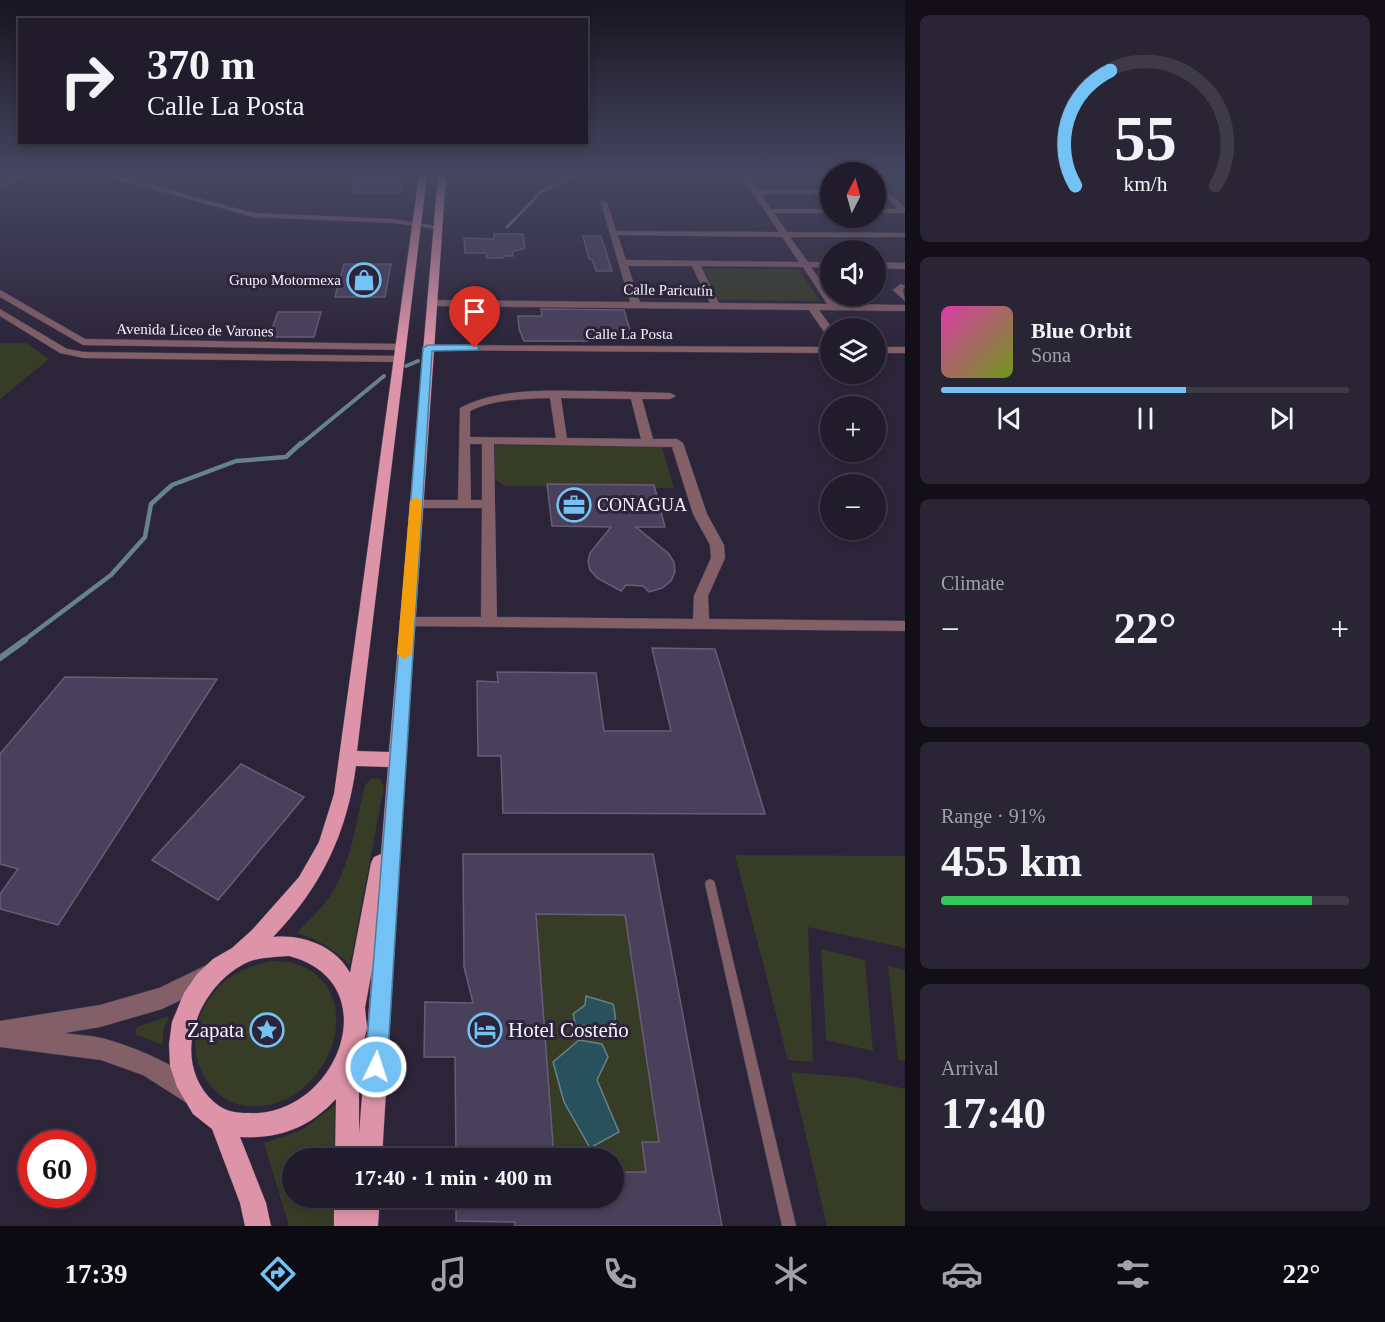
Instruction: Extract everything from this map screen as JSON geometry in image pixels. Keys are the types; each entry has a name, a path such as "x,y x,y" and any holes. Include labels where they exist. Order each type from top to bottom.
{"main road":[{"path":"371,1148 416,504 411,386 401,353 416,232"},
{"path":"348,1063 331,1089 308,1111 279,1124 249,1128 221,1121 203,1109 190,1094 180,1069 179,1043 184,1017 197,993 214,972 240,955 277,921 307,884 323,858 336,826 411,386 428,348 436,232"},
{"path":"347,758 397,759"},
{"path":"347,1148 348,1063 355,1034 355,1007 394,794"},
{"path":"240,955 265,947 289,946 312,952 332,965 346,984 355,1007"},
{"path":"221,1121 253,1203 258,1226"},
{"path":"347,1208 347,1226"},
{"path":"366,1226 367,1208"}],"street":[{"path":"636,305 613,233 905,235"},
{"path":"784,234 834,307"},
{"path":"623,263 820,265"},
{"path":"695,264 716,306"},
{"path":"886,265 905,266"},
{"path":"901,287 898,290 905,298"},
{"name":"Avenida Liceo de Varones","path":"0,293 82,342 401,353"},
{"name":"Calle Paricutín","path":"431,303 905,308"},
{"path":"812,307 820,318"},
{"name":"Avenida Liceo de Varones","path":"0,312 64,351 84,355 401,353"},
{"path":"51,344 71,337"},
{"name":"Calle La Posta","path":"428,348 820,350"},
{"path":"886,350 905,350"},
{"path":"465,504 464,410 469,404 482,400 555,395 670,396"},
{"path":"555,395 562,441"},
{"path":"636,396 648,442"},
{"path":"465,440 677,443 700,514 717,545 718,558 701,596 701,624"},
{"path":"489,441 489,622"},
{"path":"416,504 489,504"},
{"path":"407,622 905,626"},
{"path":"0,1034 100,1016 162,998 214,972"},
{"path":"0,1034 101,1049 150,1066 190,1094"}],"lane":[{"path":"710,884 789,1226"}],"green space":[{"path":"704,269 798,269 820,301 719,300"},
{"path":"0,343 26,343 49,359 0,399"},
{"path":"495,445 662,447 674,488 505,486 495,479"},
{"path":"372,778 380,779 384,786 350,965 326,946 297,933 328,899 336,886 352,844 365,785"},
{"path":"735,855 905,856 905,948 808,927 813,1062 788,1060"},
{"path":"536,914 625,915 659,1142 642,1142 646,1172 624,1172 624,1148 553,1148"},
{"path":"821,949 865,960 873,1051 826,1040"},
{"path":"271,961 293,963 317,975 331,993 336,1015 334,1039 325,1062 309,1083 288,1098 263,1106 237,1104 224,1098 210,1085 201,1071 196,1055 195,1038 198,1021 215,991 229,978"},
{"path":"888,966 905,970 905,1061 898,1059"},
{"path":"169,1016 163,1031 163,1045 135,1034 137,1027"},
{"path":"791,1072 858,1078 905,1089 905,1226 827,1226"},
{"path":"335,1105 334,1148 282,1148 282,1203 264,1143 302,1130"},
{"path":"284,1208 333,1208 333,1226 289,1226"}],"water":[{"path":"586,996 613,1004 615,1017 611,1029 598,1032 585,1025 576,1026 573,1014 585,1005"},
{"path":"579,1040 602,1044 608,1057 597,1080 619,1132 590,1148 564,1102 553,1062"}],"building":[{"path":"494,234 523,234 525,248 512,252 513,256 503,256 503,258 487,258 486,253 465,253 464,238 494,239"},
{"path":"583,236 601,236 612,271 596,271 592,259 589,259"},
{"name":"Grupo Motormexa","path":"344,264 391,264 385,297 335,297"},
{"path":"541,309 624,310 631,334 586,334 588,341 524,341 519,329 518,316 542,316"},
{"path":"278,312 321,312 314,337 269,337"},
{"path":"547,484 654,485 665,527 636,527 668,553 674,562 675,572 671,581 662,588 649,592 643,586 626,585 621,591 597,578 590,570 588,561 590,553 611,527 552,526"},
{"path":"652,648 715,649 765,814 503,813 501,756 478,756 477,681 498,682 497,672 596,673 604,731 671,731"},
{"path":"65,677 217,679 58,925 0,909 0,894 18,869 0,864 0,754"},
{"path":"241,764 304,797 218,900 152,860"},
{"name":"Hotel Costeño","path":"463,854 653,854 722,1226 515,1226 515,1222 456,1221 456,1208 624,1208 624,1172 646,1172 642,1142 659,1142 625,915 536,914 553,1148 456,1148 455,1057 424,1057 425,1002 473,1003 464,967"}],"waterway":[{"path":"406,366 418,361"},
{"path":"300,445 384,376"},
{"path":"23,641 111,575 145,537 151,504 172,485 236,461 286,457 301,443"},
{"path":"0,658 25,640"}],"slow traffic":[{"path":"404,654 416,501"}],"place":[{"name":"Grupo Motormexa","path":"364,280"},
{"name":"CONAGUA","path":"574,505"},
{"name":"Zapata","path":"267,1030"},
{"name":"Hotel Costeño","path":"485,1030"}],"route":[{"path":"376,1067 428,348 475,348"}]}
